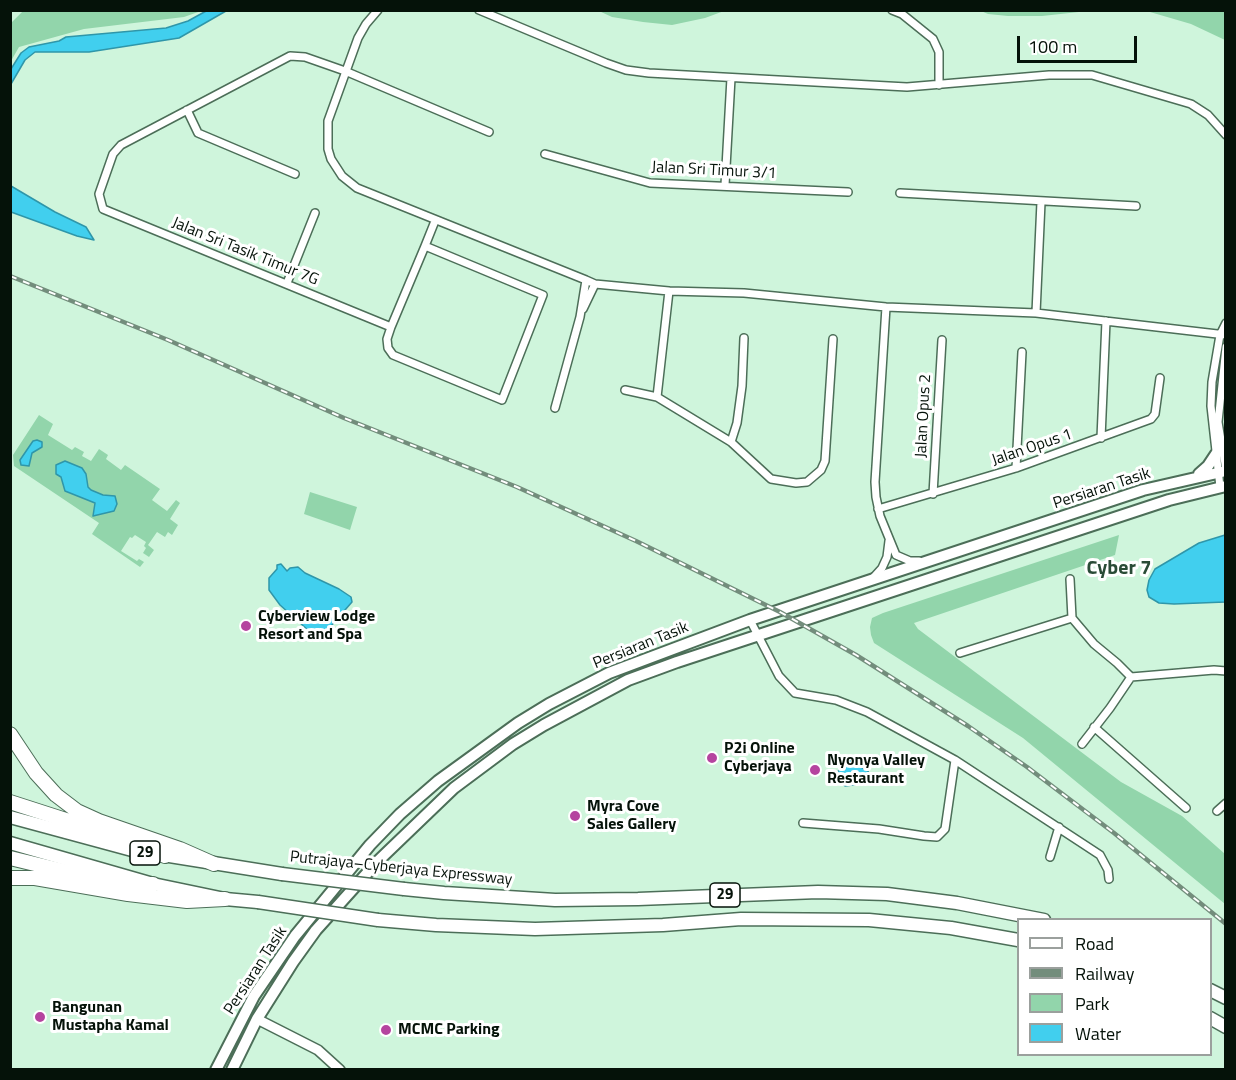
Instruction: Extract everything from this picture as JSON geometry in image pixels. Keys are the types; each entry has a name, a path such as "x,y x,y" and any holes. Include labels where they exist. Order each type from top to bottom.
{"highway":[{"path":"10,734 49,788 77,811 214,864"},
{"path":"10,802 134,842 165,856"},
{"name":"Putrajaya–Cyberjaya Expressway","path":"10,818 102,843 165,856 282,874 444,893 555,900 818,892 887,894 957,903 1034,918"},
{"name":"29","path":"10,843 153,884 225,899 378,920 535,929 741,920 857,919 951,928 1017,940"},
{"path":"10,858 105,881 153,884"},
{"path":"10,878 35,878 128,894 187,901 225,899"},
{"path":"1212,991 1226,998"},
{"path":"1212,1019 1226,1027"}],"main road":[{"path":"1196,477 1221,451"},
{"name":"Persiaran Tasik","path":"216,1070 254,996 295,936 370,845 400,814 438,782 518,723 549,704 609,673 750,620 868,583 1143,490 1223,471"},
{"name":"Persiaran Tasik","path":"232,1070 257,1019 316,930 404,835 448,792 485,763 544,725 628,680 757,635 1169,500 1223,487"}],"street":[{"path":"378,10 357,38 330,111 327,129 328,149 337,169 348,183 435,221 596,284 669,291 744,293 886,307 1036,313 1223,335"},
{"path":"479,10 626,70 898,87 1049,75 1092,75 1191,104 1208,115 1226,135"},
{"path":"892,10 902,14 933,39 939,52 939,85"},
{"path":"295,174 198,133 187,110 290,56 306,57 345,71 489,132"},
{"path":"725,185 731,78"},
{"name":"Jalan Sri Tasik Timur 7G","path":"187,110 121,145 113,154 99,194 103,209 391,327"},
{"name":"Jalan Sri Timur 3/1","path":"545,154 638,181 661,184 848,192"},
{"path":"900,193 1136,206"},
{"path":"1036,313 1041,202"},
{"path":"287,283 315,213"},
{"path":"425,246 542,294 544,298 501,400 393,355 388,348 387,339 391,327 435,221"},
{"path":"555,408 580,317 586,280"},
{"path":"580,317 596,284"},
{"path":"657,397 669,291"},
{"path":"886,307 875,482 878,509 896,555 910,561 929,561"},
{"path":"1101,438 1106,321"},
{"path":"1223,487 1221,451 1214,422 1212,382 1216,356 1226,323"},
{"path":"731,442 742,386 744,338"},
{"path":"625,390 657,397 731,442 771,479 796,483 807,482 821,470 825,460 833,339"},
{"name":"Jalan Opus 2","path":"933,494 942,340"},
{"path":"1214,422 1226,347"},
{"path":"1016,468 1022,352"},
{"path":"1216,356 1225,357"},
{"name":"Jalan Opus 1","path":"878,509 1016,468 1151,419 1155,414 1160,378"},
{"path":"868,583 882,568 887,558 888,536"},
{"path":"1070,579 1072,618 1095,644 1131,677 1226,671"},
{"path":"960,653 1072,618"},
{"path":"750,620 779,676 795,693 836,700 867,712 956,760 1100,855 1108,870 1109,879"},
{"path":"1082,744 1131,677"},
{"path":"1094,727 1186,808"},
{"path":"803,823 879,829 937,837 945,829 956,760"},
{"path":"1217,812 1226,803"},
{"path":"1050,856 1059,827"},
{"path":"257,1019 318,1050 340,1070"}],"green space":[{"path":"23,11 201,11 184,17 84,29 19,47 11,61 11,23"},
{"path":"599,11 724,11 705,18 672,25 612,17"},
{"path":"981,11 1088,11 1042,16 1008,16"},
{"path":"1119,11 1225,11 1225,40 1191,24 1150,12"},
{"path":"39,415 53,424 48,435 72,450 75,447 84,452 82,456 91,461 99,449 108,455 106,459 121,470 125,465 160,489 152,500 167,511 176,500 180,503 170,519 178,525 172,535 168,532 165,537 157,532 148,545 154,550 149,557 143,553 146,542 135,535 130,537 121,551 137,561 139,559 144,562 140,567 92,534 99,523 14,466 13,455"},
{"path":"310,492 357,507 350,530 304,514"},
{"path":"1119,535 1115,555 914,623 918,629 1121,782 1182,816 1225,854 1225,904 1023,738 874,643 871,635 872,618 883,613"}],"water":[{"path":"208,10 226,11 179,38 89,52 35,52 25,60 11,84 11,69 21,53 29,47 59,41 66,37 166,28 188,21"},
{"path":"11,186 86,227 94,240 11,212"},
{"path":"33,441 42,442 42,447 32,453 29,466 21,465 20,460"},
{"path":"65,461 82,468 91,490 103,495 115,496 117,504 114,511 93,516 95,503 65,491 61,477 56,474 56,465"},
{"path":"1225,535 1225,602 1174,604 1159,603 1149,597 1147,590 1149,580 1155,569 1199,543"},
{"path":"281,564 287,571 298,567 351,597 352,602 324,634 320,636 309,631 280,605 269,590 269,578 277,569 277,565"},
{"path":"853,758 859,766 868,771 870,779 860,784 845,786 837,774 840,767"}],"railway":[{"path":"10,276 168,340 344,418 517,487 636,541 780,612 856,655 968,726 1027,767 1114,833 1226,924"}],"place":[{"name":"Cyberview Lodge Resort and Spa","path":"246,626"},
{"name":"P2i Online Cyberjaya","path":"712,758"},
{"name":"Nyonya Valley Restaurant","path":"815,770"},
{"name":"Myra Cove Sales Gallery","path":"575,816"},
{"name":"Bangunan Mustapha Kamal","path":"40,1017"},
{"name":"MCMC Parking","path":"386,1030"}],"district":[{"name":"Cyber 7","path":"1119,569"}]}
